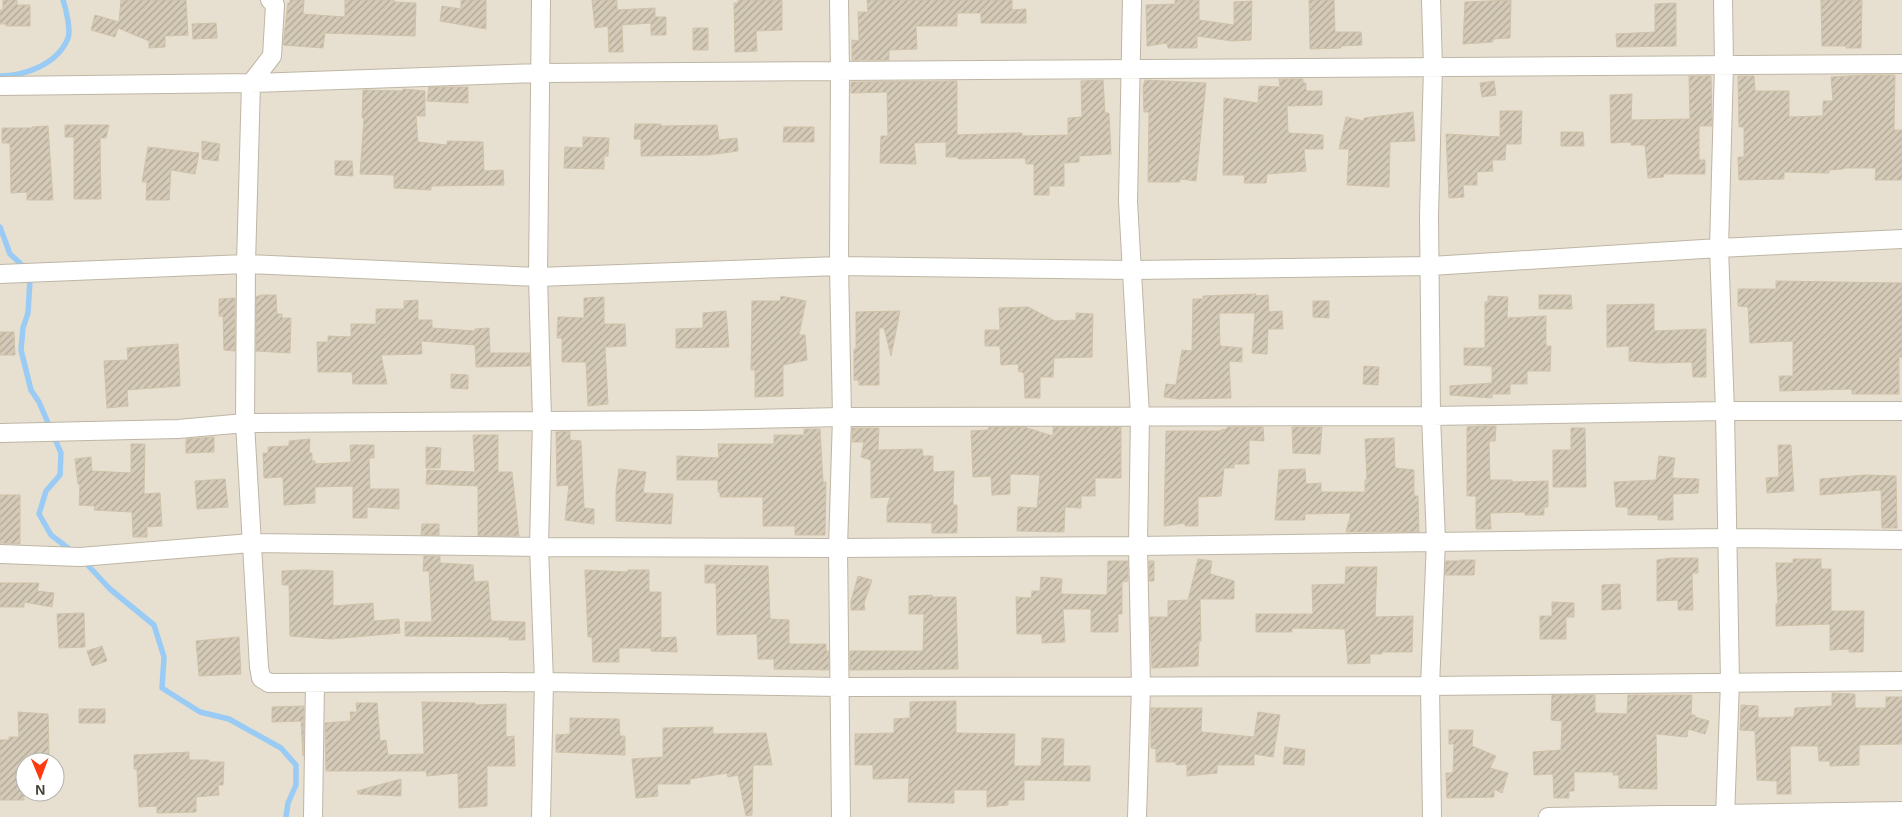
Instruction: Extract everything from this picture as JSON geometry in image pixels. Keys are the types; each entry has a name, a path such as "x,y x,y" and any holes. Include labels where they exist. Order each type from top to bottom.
{"street":[{"path":"270,0 275,5 272,56 251,83 246,264 246,423 258,661 261,678 269,683 544,682 839,687 1430,686 1902,680"},
{"path":"541,0 538,277 542,420 539,547 544,682 541,817"},
{"path":"839,0 839,266 842,417 838,548 841,817"},
{"path":"1132,0 1128,201 1140,415 1138,546 1141,686 1137,817"},
{"path":"1431,0 1433,67 1429,215 1431,416 1436,541 1430,686 1432,817"},
{"path":"1723,0 1724,65 1719,248 1725,411 1730,682 1725,816"},
{"path":"0,86 251,83 540,72 1902,64"},
{"path":"0,274 246,264 538,277 839,266 1132,270 1431,266 1902,239"},
{"path":"0,433 178,429 246,423 700,420 842,417 1431,416 1725,411 1902,411"},
{"path":"0,554 80,557 252,543 539,547 838,548 1726,538 1902,540"},
{"path":"313,817 315,683"},
{"path":"1548,817 1725,816 1902,811"}],"shaded area":[{"path":"0,0 1902,0 1902,817 0,817"}],"building":[{"path":"3,0 17,0 17,5 30,5 30,26 6,26 6,24 0,24 0,10 3,10"},
{"path":"121,0 186,0 188,35 165,36 165,47 149,48 149,41 118,28 115,37 91,30 95,15 119,22"},
{"path":"290,0 304,0 303,14 345,17 345,0 394,0 394,2 416,3 415,36 325,33 323,48 283,45 288,3 290,3"},
{"path":"461,0 486,0 486,29 440,21 442,6 461,9"},
{"path":"592,0 617,0 617,10 655,8 655,17 666,17 666,35 651,35 651,23 622,25 623,52 609,52 608,26 595,28"},
{"path":"738,0 782,0 782,30 756,31 757,51 735,52 734,3 738,3"},
{"path":"867,0 1012,0 1012,10 1026,9 1026,23 981,23 981,13 957,13 957,26 916,26 917,49 889,50 889,60 852,60 852,40 859,41 858,12 868,12"},
{"path":"1175,0 1199,0 1199,20 1234,25 1234,2 1252,1 1251,40 1232,41 1197,36 1197,48 1168,48 1167,43 1147,46 1146,5 1175,4"},
{"path":"1309,0 1334,0 1335,32 1361,32 1362,45 1310,49"},
{"path":"1511,0 1510,38 1493,39 1493,42 1463,44 1465,2"},
{"path":"1821,0 1862,0 1861,48 1822,46"},
{"path":"1676,3 1676,46 1617,47 1616,34 1655,32 1655,4"},
{"path":"216,23 217,38 193,39 192,24"},
{"path":"693,28 708,28 708,50 693,50"},
{"path":"1895,75 1894,130 1902,130 1902,180 1875,180 1876,168 1843,168 1829,170 1829,173 1784,172 1784,179 1739,180 1738,157 1744,157 1744,127 1739,127 1738,76 1754,76 1755,91 1789,91 1789,117 1823,116 1823,101 1833,101 1831,77"},
{"path":"1689,76 1711,76 1712,126 1699,126 1699,160 1705,160 1705,174 1663,174 1664,177 1648,178 1645,145 1631,145 1631,142 1611,143 1610,95 1632,94 1631,120 1690,119"},
{"path":"1279,79 1303,79 1303,83 1306,83 1306,91 1322,91 1322,105 1287,106 1288,133 1323,135 1323,149 1304,149 1306,171 1267,174 1266,183 1244,183 1245,175 1223,175 1224,98 1258,103 1259,86 1280,87"},
{"path":"1103,80 1105,113 1109,113 1111,154 1079,156 1079,162 1064,163 1064,186 1049,186 1049,195 1034,195 1034,164 1026,164 1025,158 958,159 958,157 946,157 946,142 914,143 916,164 880,163 881,136 888,136 887,92 851,93 851,82 957,81 957,135 1022,133 1022,136 1068,135 1068,118 1082,117 1081,81"},
{"path":"1145,80 1206,83 1196,181 1180,179 1180,182 1148,182 1149,112 1144,112 1143,87"},
{"path":"1494,81 1496,95 1482,97 1480,83"},
{"path":"429,87 468,87 468,103 427,101"},
{"path":"403,89 425,91 425,116 416,116 418,142 447,145 447,141 483,142 484,171 503,170 504,185 431,186 431,190 394,188 394,175 360,174 364,118 362,118 363,90 403,91"},
{"path":"1500,111 1522,111 1521,144 1506,144 1505,160 1492,160 1493,171 1477,172 1477,185 1463,185 1464,197 1449,198 1446,134 1500,137"},
{"path":"1413,112 1415,141 1390,142 1389,187 1347,185 1349,149 1339,149 1346,117 1364,121 1364,118"},
{"path":"635,124 661,124 661,126 717,125 719,140 737,138 738,151 708,155 641,156 641,139 634,139"},
{"path":"65,125 109,125 106,138 100,138 101,199 74,199 74,137 65,137"},
{"path":"48,126 53,200 27,200 27,192 11,193 10,143 2,143 2,128"},
{"path":"784,127 814,127 814,142 783,142"},
{"path":"1561,132 1583,132 1584,146 1561,146"},
{"path":"583,137 609,138 608,156 604,156 604,169 564,168 565,147 583,148"},
{"path":"202,141 220,144 218,161 202,159"},
{"path":"148,147 199,153 195,174 171,170 169,200 146,200 147,182 142,182"},
{"path":"335,161 352,161 353,176 335,175"},
{"path":"1776,281 1902,283 1902,357 1899,357 1899,394 1852,394 1852,389 1780,391 1779,376 1793,376 1793,341 1750,343 1748,307 1738,306 1738,289 1776,289"},
{"path":"1256,294 1256,296 1268,295 1269,312 1282,311 1283,329 1268,329 1267,354 1252,353 1255,313 1219,313 1220,346 1242,348 1242,362 1229,361 1231,398 1179,399 1164,397 1166,384 1176,385 1182,350 1192,351 1193,299 1203,299 1203,296"},
{"path":"276,295 277,314 282,314 282,318 291,318 290,353 256,351 256,297"},
{"path":"1539,295 1571,295 1572,309 1539,309"},
{"path":"781,296 806,301 799,335 805,335 807,360 783,365 783,396 755,397 755,370 751,370 752,301 780,301"},
{"path":"1488,296 1508,297 1507,318 1546,316 1546,346 1551,346 1550,371 1527,371 1527,384 1510,384 1510,394 1492,394 1492,398 1450,395 1450,386 1492,383 1492,366 1464,365 1464,348 1485,348 1485,302 1488,302"},
{"path":"604,297 604,324 625,324 626,346 605,347 608,404 588,406 586,362 562,362 562,338 557,338 558,317 584,318 584,298"},
{"path":"235,298 235,351 224,350 223,316 219,316 219,299"},
{"path":"418,300 418,320 432,320 432,328 475,331 475,329 489,328 490,353 530,353 530,366 476,367 475,345 421,341 422,354 381,355 387,384 353,384 352,372 318,372 317,342 328,342 328,336 351,337 351,324 376,324 376,309 404,309 404,301"},
{"path":"1313,301 1329,301 1329,318 1313,317"},
{"path":"1654,304 1654,331 1706,329 1706,377 1693,377 1692,362 1659,363 1629,361 1629,346 1607,347 1607,305"},
{"path":"1028,307 1055,321 1076,320 1076,313 1093,314 1092,357 1054,358 1053,377 1040,377 1040,398 1025,398 1024,373 1018,371 1019,364 1001,365 1000,346 985,346 985,330 1000,330 999,308"},
{"path":"726,311 729,347 676,348 676,329 703,328 703,313"},
{"path":"900,311 891,356 884,328 879,328 879,385 859,385 859,380 854,380 856,312"},
{"path":"0,332 14,332 15,355 0,355"},
{"path":"178,344 180,386 127,390 128,406 107,408 104,361 128,360 127,348"},
{"path":"1364,366 1379,367 1378,385 1363,384"},
{"path":"451,374 468,375 468,389 451,388"},
{"path":"1496,426 1495,441 1489,441 1490,480 1512,480 1512,482 1548,481 1548,507 1544,507 1544,515 1525,515 1525,512 1490,513 1491,529 1476,529 1476,496 1467,496 1467,427"},
{"path":"989,427 1024,427 1053,436 1053,427 1121,427 1121,478 1095,478 1095,496 1081,496 1081,508 1065,507 1064,532 1017,531 1018,507 1037,508 1040,475 1012,474 1010,475 1010,494 992,495 991,476 973,477 971,431 988,430"},
{"path":"1227,427 1263,427 1264,441 1249,440 1249,464 1234,464 1234,468 1224,468 1221,496 1198,497 1198,526 1185,526 1185,523 1164,526 1166,431 1221,431 1227,429"},
{"path":"1292,427 1322,427 1320,454 1293,453"},
{"path":"852,428 879,428 878,450 922,449 923,456 933,456 933,472 954,471 953,505 957,505 957,533 932,533 932,523 887,522 887,507 890,497 871,498 871,460 861,457 864,442 852,442"},
{"path":"1571,428 1585,428 1586,487 1553,487 1553,450 1571,450"},
{"path":"804,429 820,429 823,482 826,482 825,535 795,535 795,526 763,526 763,497 720,497 718,480 677,480 677,456 719,458 718,444 774,444 774,435 804,435"},
{"path":"570,431 570,440 581,441 584,508 594,509 594,524 565,520 569,485 557,486 556,432"},
{"path":"473,435 498,435 498,472 512,472 519,536 478,536 478,486 426,484 427,470 475,472"},
{"path":"214,437 214,452 186,453 186,439"},
{"path":"1394,438 1395,468 1414,470 1414,496 1418,496 1419,532 1346,532 1351,513 1305,514 1305,520 1275,520 1279,470 1305,469 1306,484 1321,483 1321,492 1365,492 1365,480 1367,480 1365,439"},
{"path":"310,439 309,453 312,453 312,461 315,461 315,464 351,462 350,445 374,445 374,458 369,458 370,489 399,489 399,509 367,507 367,518 353,518 353,486 315,487 315,503 284,505 283,477 264,478 263,453 268,453 268,447 289,446 289,441"},
{"path":"131,444 145,444 144,494 160,493 162,526 147,527 147,537 133,537 132,512 94,510 95,506 79,505 80,484 78,484 75,459 91,457 92,471 131,473"},
{"path":"1778,445 1791,445 1794,491 1767,493 1766,478 1779,477"},
{"path":"426,447 441,448 440,468 426,468"},
{"path":"1659,456 1675,458 1672,478 1699,479 1698,493 1673,494 1673,520 1658,520 1658,515 1628,515 1628,507 1616,507 1614,482 1656,480"},
{"path":"619,469 646,472 643,493 673,494 671,524 616,521 616,491"},
{"path":"1865,475 1896,476 1897,528 1882,528 1881,490 1820,495 1820,479"},
{"path":"225,479 228,507 197,509 195,481"},
{"path":"0,495 20,495 20,544 0,543"},
{"path":"422,524 439,524 439,535 421,535"},
{"path":"424,556 440,556 440,563 473,565 474,582 488,581 491,621 525,622 525,640 509,640 509,637 405,636 405,622 432,622 429,571 423,571"},
{"path":"1698,558 1698,573 1692,573 1693,610 1678,610 1678,600 1657,601 1657,560"},
{"path":"1198,559 1212,561 1210,574 1234,581 1234,599 1200,599 1201,641 1199,641 1198,666 1152,668 1150,617 1168,617 1168,601 1188,600"},
{"path":"1793,559 1821,559 1821,569 1831,569 1831,611 1864,611 1863,652 1849,652 1849,649 1830,650 1830,624 1776,626 1776,604 1778,604 1776,563 1793,563"},
{"path":"1475,560 1474,575 1445,575 1446,561"},
{"path":"1108,561 1128,561 1128,581 1122,582 1122,614 1118,614 1118,632 1091,632 1091,609 1063,609 1065,642 1042,643 1042,634 1017,634 1016,597 1031,598 1032,591 1040,591 1041,577 1062,579 1061,594 1107,595"},
{"path":"1149,561 1154,561 1154,581 1149,581"},
{"path":"705,565 768,566 770,619 789,620 789,644 826,644 826,651 829,651 829,670 774,669 774,659 758,659 757,634 717,635 716,583 705,583"},
{"path":"1346,567 1377,567 1375,617 1413,616 1412,652 1370,654 1370,663 1348,664 1345,629 1292,628 1292,632 1256,632 1256,614 1313,614 1312,585 1345,584"},
{"path":"585,570 628,572 628,570 649,570 649,592 661,592 661,638 676,637 677,652 651,651 651,648 619,648 619,662 593,662 592,637 588,637"},
{"path":"282,571 333,571 333,606 373,603 374,621 399,619 400,633 331,639 290,636 289,585 282,585"},
{"path":"858,576 872,580 864,603 865,610 851,610 851,601"},
{"path":"0,583 39,583 37,591 54,593 52,607 24,602 24,607 0,607"},
{"path":"1620,584 1621,609 1602,610 1602,585"},
{"path":"932,595 932,597 956,597 958,669 850,670 850,651 923,651 924,614 909,614 909,596"},
{"path":"1552,602 1574,603 1574,617 1566,617 1566,639 1540,639 1540,616 1552,616"},
{"path":"84,613 85,647 59,648 57,614"},
{"path":"239,637 241,674 199,676 196,641"},
{"path":"102,646 107,661 92,666 87,651"},
{"path":"1832,693 1855,694 1855,708 1886,708 1886,697 1902,697 1902,744 1859,745 1859,765 1830,766 1830,761 1819,761 1818,746 1790,746 1791,794 1777,794 1777,781 1757,780 1755,731 1740,730 1741,705 1758,706 1758,718 1794,717 1795,708 1832,706"},
{"path":"1552,695 1595,695 1595,713 1627,714 1628,695 1692,695 1691,715 1709,721 1705,734 1688,729 1687,737 1656,734 1657,789 1619,788 1619,775 1613,775 1613,772 1574,772 1574,791 1569,791 1569,798 1554,798 1553,774 1534,775 1533,752 1561,750 1562,721 1551,720"},
{"path":"956,701 956,733 1015,734 1014,766 1041,766 1042,738 1064,739 1063,766 1090,766 1090,781 1024,780 1024,800 1008,800 1008,805 987,807 987,790 954,790 954,803 908,802 909,778 873,779 873,765 855,765 855,734 894,733 894,719 910,718 910,702"},
{"path":"422,702 475,703 475,705 506,704 506,737 514,736 515,766 487,766 487,806 459,808 458,773 427,776 426,771 326,771 325,723 351,721 350,712 357,712 356,703 377,703 380,741 386,740 388,755 424,754"},
{"path":"304,706 303,756 301,721 272,722 272,707"},
{"path":"1151,708 1202,708 1201,732 1254,737 1258,712 1280,715 1273,757 1254,754 1254,765 1217,765 1217,773 1187,776 1187,764 1176,765 1176,762 1156,762 1156,749 1151,748"},
{"path":"79,709 105,709 105,723 79,723"},
{"path":"18,712 48,714 49,752 15,752 15,800 0,800 0,740 9,740 9,737 19,737"},
{"path":"570,718 619,719 620,736 625,736 625,755 556,752 556,735 570,734"},
{"path":"713,727 713,734 766,733 772,765 753,765 752,815 746,816 738,775 728,777 727,773 690,779 690,784 657,784 658,796 636,798 632,759 663,757 663,728"},
{"path":"1449,730 1473,730 1472,746 1496,756 1490,768 1508,773 1502,793 1494,789 1494,797 1447,798 1446,773 1453,773 1454,744 1449,744"},
{"path":"1285,747 1305,750 1304,765 1283,764"},
{"path":"189,752 189,760 224,762 223,785 218,785 219,795 196,797 196,812 157,813 157,806 139,807 137,769 134,769 134,755"},
{"path":"401,779 401,796 358,794 357,791"}],"waterway":[{"path":"0,76 30,71 40,67 57,55 68,38 69,30 63,0"},
{"path":"0,227 10,254 22,265 30,280 28,313 23,328 21,350 31,390 39,402 61,453 60,475 46,491 39,514 51,535 72,551"},
{"path":"83,560 110,589 154,625 164,657 162,688 200,712 229,719 281,748 296,765 296,785 288,803 286,817"}]}
